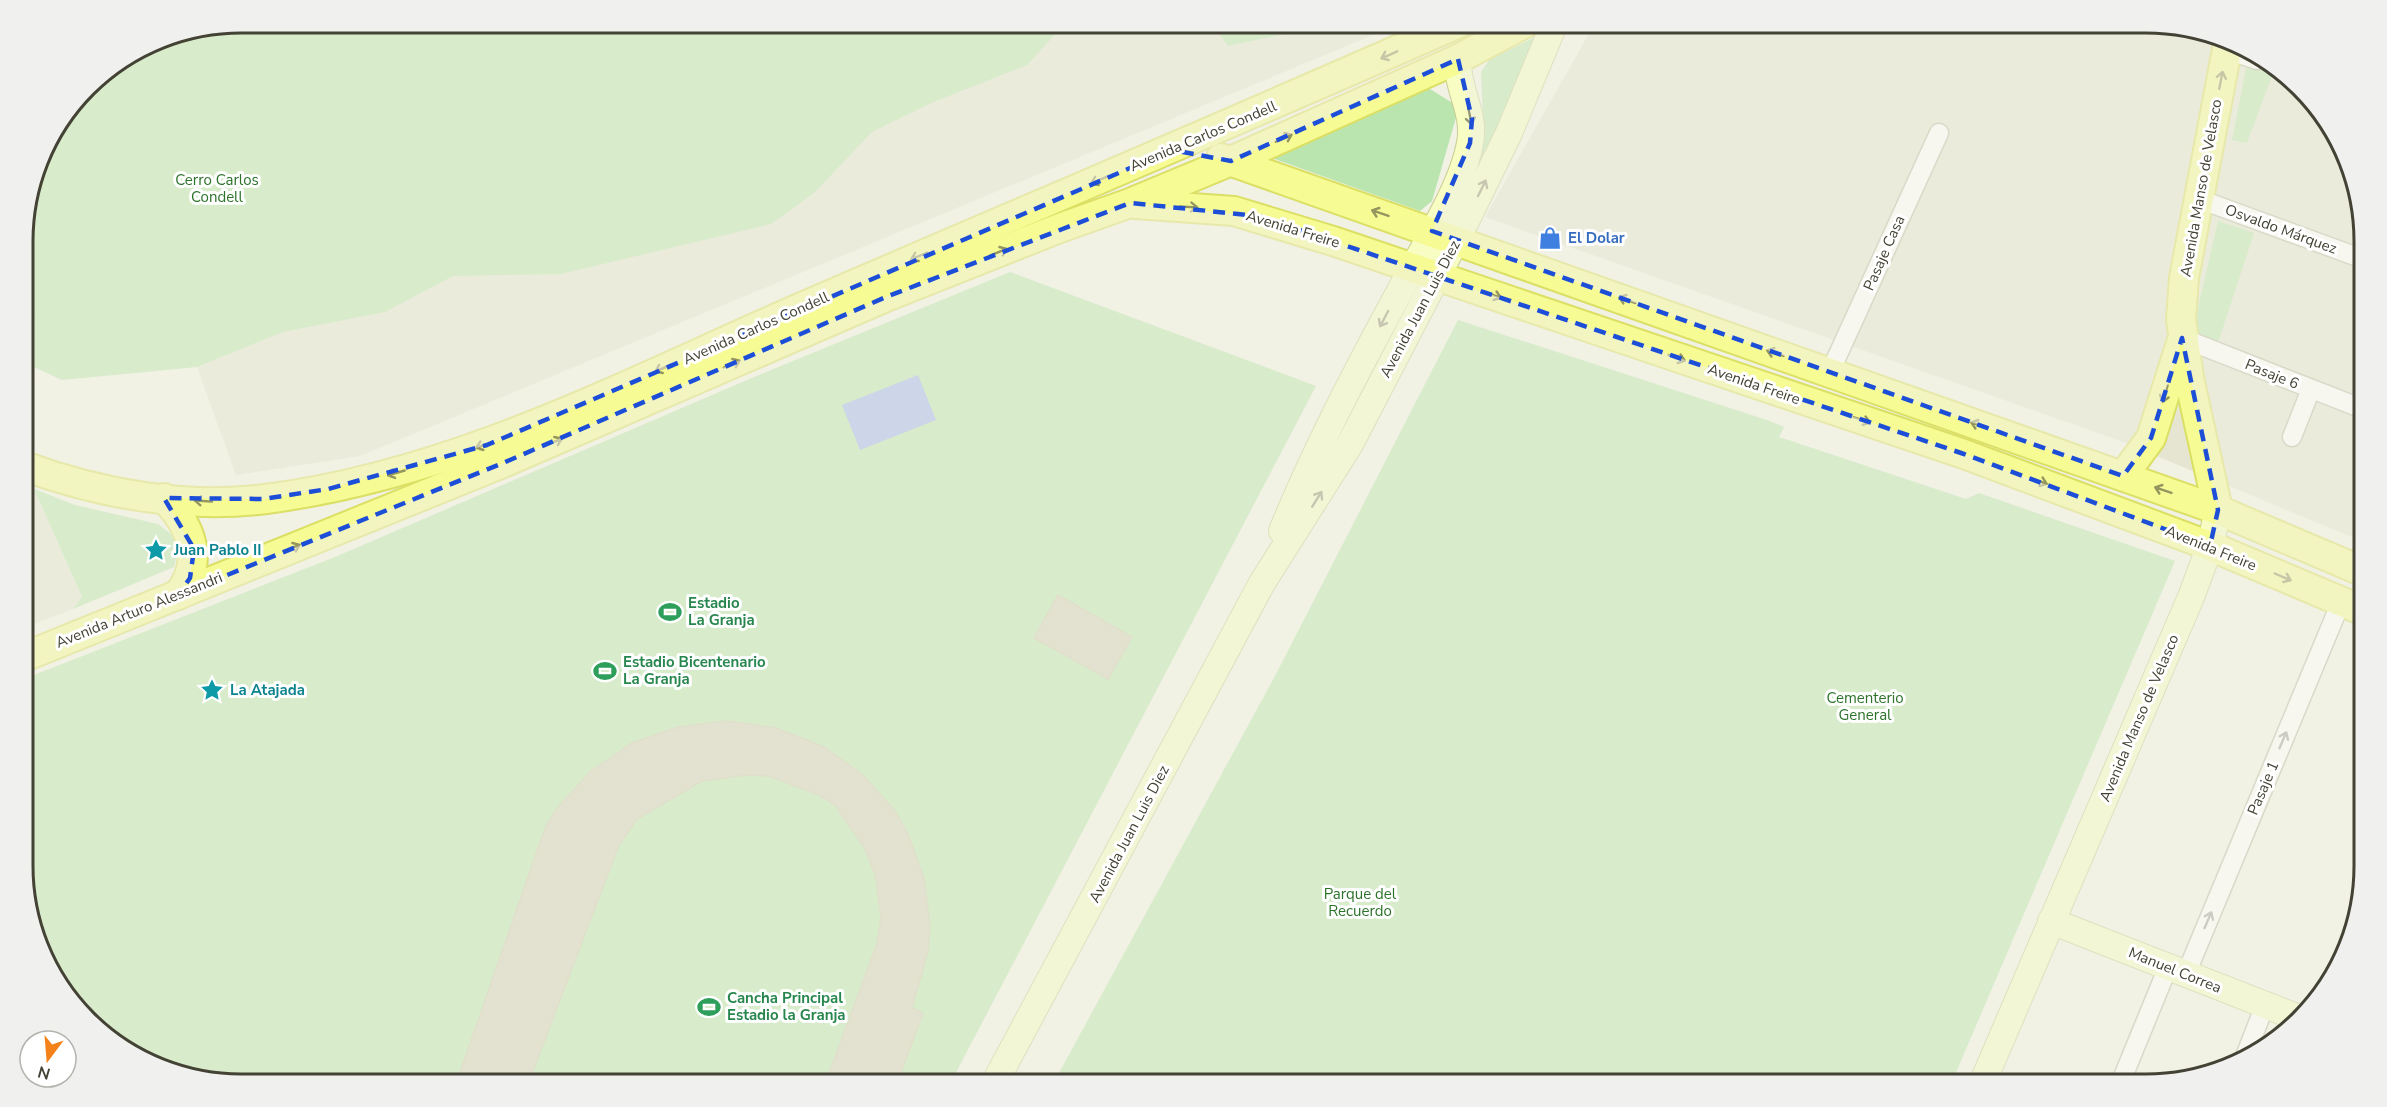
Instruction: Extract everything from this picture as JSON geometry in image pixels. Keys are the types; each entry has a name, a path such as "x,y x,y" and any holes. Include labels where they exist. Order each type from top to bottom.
{"main road":[{"name":"Avenida Carlos Condell","path":"33,469 62,480 164,498 216,501 264,499 389,475 487,445 1172,150 1436,33"},
{"path":"1458,59 1470,33"},
{"name":"Avenida Carlos Condell","path":"422,497 886,297 1130,203 1231,161 1458,59 1506,33"},
{"name":"Avenida Juan Luis Diez","path":"999,1074 1262,583 1350,444 1425,272 1444,236 1509,133 1550,33"},
{"name":"Avenida Manso de Velasco","path":"1986,1074 2192,597 2210,546 2218,510 2182,338 2184,278 2227,50"},
{"name":"Avenida Juan Luis Diez","path":"1444,236 1470,143 1472,119 1457,71 1458,59"},
{"path":"1172,150 1231,161 1830,372 2218,510 2354,568"},
{"name":"Avenida Freire","path":"1130,203 1215,209 1258,216 1964,454 2210,546 2352,606"},
{"name":"Avenida Manso de Velasco","path":"2122,476 2151,438 2182,338"},
{"name":"Avenida Arturo Alessandri","path":"33,653 422,497"},
{"path":"164,498 182,518 194,549 190,578 178,595"},
{"name":"Manuel Correa","path":"2052,921 2291,1015"}],"street":[{"name":"Pasaje Casa","path":"1830,372 1939,133"},
{"name":"Osvaldo Márquez","path":"2199,199 2354,256"},
{"name":"Pasaje 6","path":"2182,338 2354,406"},
{"path":"2292,437 2311,389"},
{"name":"Pasaje 1","path":"2125,1074 2352,606"},
{"path":"2249,1047 2265,1005"}],"highlighted area":[{"path":"1458,59 1472,119 1470,143 1432,231 2123,476 2151,438 2182,338 2218,510 2210,546 1964,454 1258,216 1130,203 886,297 503,463 178,595 190,578 194,549 164,498 263,499 328,489 487,445 1172,150 1231,161"}],"shaded area":[{"path":"1015,33 1378,33 360,456 236,475 197,367"},
{"path":"1589,33 2159,33 2213,44 2250,61 2273,76 2293,94 2311,114 2326,137 2347,187 2354,241 2354,538 2118,440 1485,217"},
{"path":"33,489 82,598 73,609 33,625"}],"green space":[{"name":"Cerro Carlos Condell","path":"228,33 1056,33 1027,65 931,103 872,132 814,193 771,224 561,274 453,276 385,312 283,332 197,367 62,380 33,367 33,228 44,174 61,137 94,94 114,76 137,61 174,44"},
{"path":"1219,33 1284,34 1228,46"},
{"path":"1535,37 1530,59 1473,178 1483,119 1481,72 1489,60"},
{"path":"2247,64 2272,75 2247,143 2232,140"},
{"path":"1422,84 1459,107 1432,201 1420,211 1269,157"},
{"path":"2218,221 2254,233 2218,343 2192,334"},
{"name":"Estadio Bicentenario La Granja","path":"1010,272 1316,386 955,1074 228,1074 187,1067 162,1058 114,1031 94,1013 76,993 61,970 40,920 35,893 33,675 335,557 747,380"},
{"name":"Cementerio General","path":"1458,320 1767,420 1784,427 1779,437 1966,499 1979,493 2175,561 1955,1074 1058,1074 1275,676"},
{"path":"34,489 75,505 158,524 180,541 174,567 73,609 82,597"}],"water":[{"path":"918,375 936,420 860,450 842,405"}],"building":[{"path":"1058,595 1132,637 1108,679 1034,638"},
{"path":"727,721 776,728 822,746 862,774 895,811 907,832 924,878 930,927 928,951 912,1008 923,1013 901,1074 829,1074 877,944 881,918 878,894 875,874 864,847 835,805 819,795 769,776 746,775 702,781 637,819 619,845 532,1074 459,1074 545,828 558,807 591,771 632,743 678,727"}],"place":[{"name":"El Dolar","path":"1550,238"},
{"name":"Juan Pablo II","path":"156,550"},
{"name":"Estadio La Granja","path":"670,612"},
{"name":"Estadio Bicentenario La Granja","path":"605,671"},
{"name":"La Atajada","path":"212,690"},
{"name":"Cancha Principal Estadio la Granja","path":"709,1007"}],"park label":[{"name":"Parque del Recuerdo","path":"1360,902"}]}
